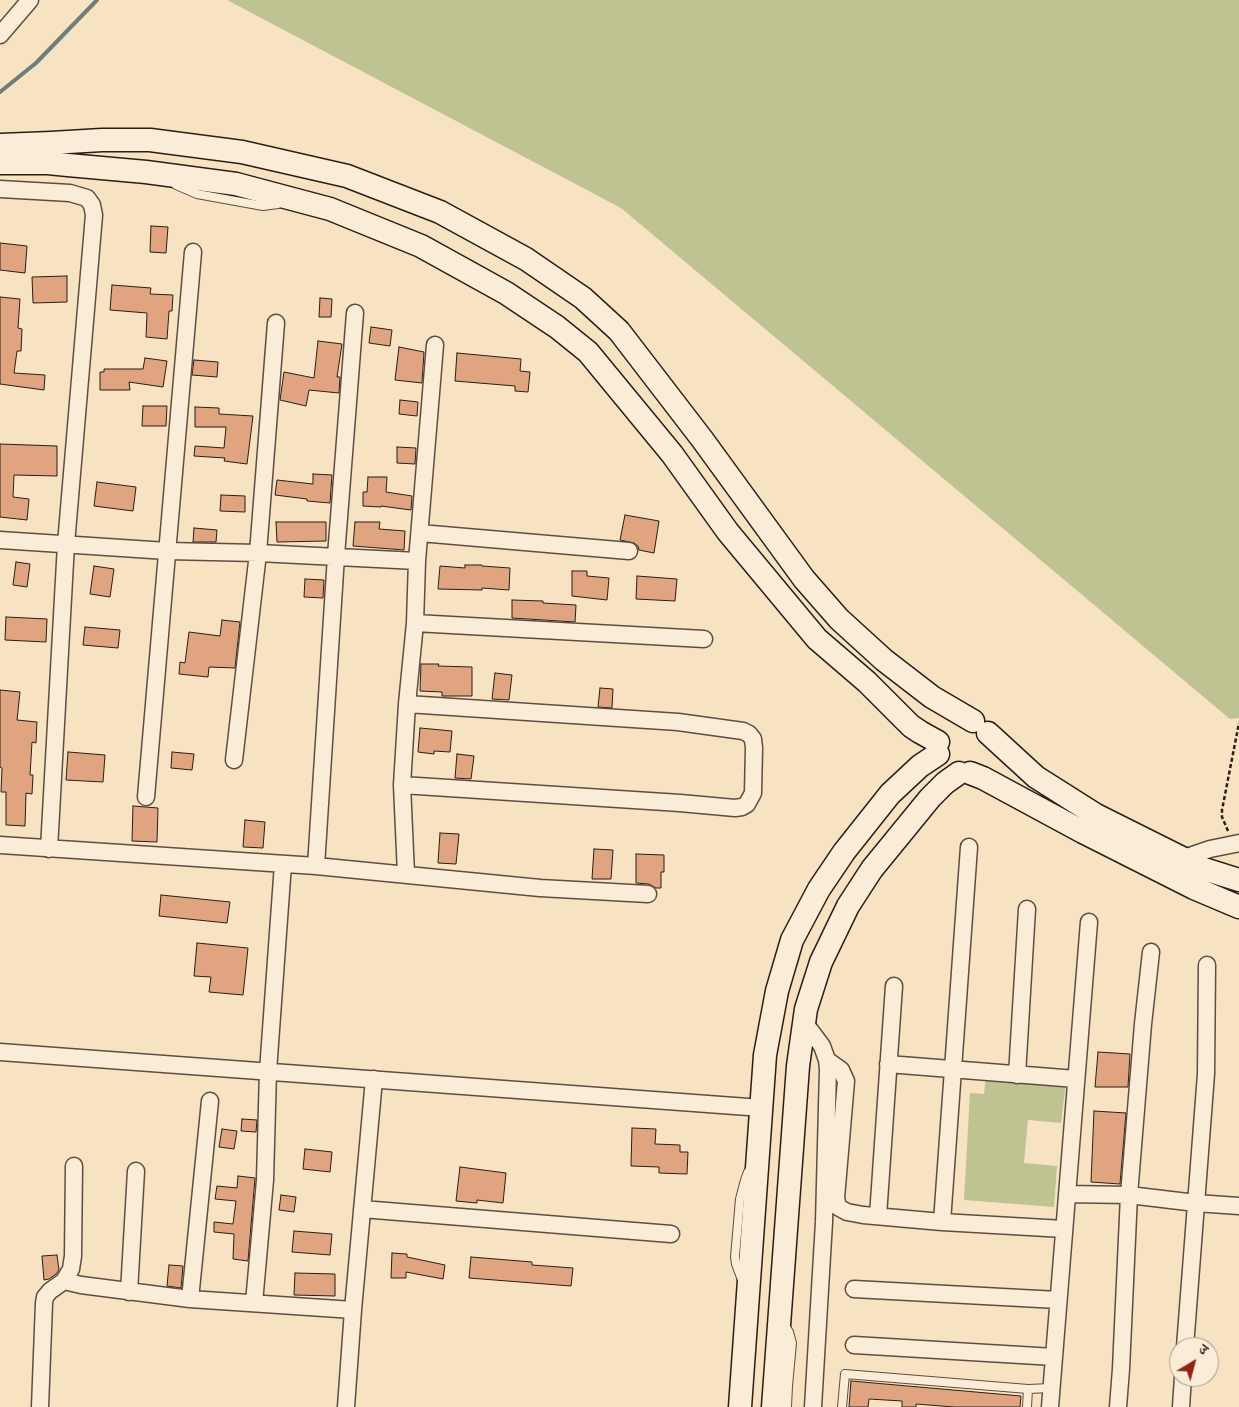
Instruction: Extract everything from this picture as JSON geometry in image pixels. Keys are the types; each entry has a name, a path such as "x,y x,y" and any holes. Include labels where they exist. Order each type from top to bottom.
{"street":[{"path":"0,35 30,0"},
{"path":"0,145 102,140 160,142 242,152 347,176 440,212 526,259 583,298 619,330 702,439 804,579 838,619 884,660 932,696 980,727 1036,777 1096,815 1204,869 1239,880"},
{"path":"70,142 68,165 70,193"},
{"path":"0,163 48,163 146,172 236,184 330,209 421,246 506,293 557,327 588,352 672,454 728,532 817,639 867,682 911,726 938,748 944,765 951,770 983,778 1083,832 1186,884 1239,907"},
{"path":"0,189 70,193 86,198 92,205 94,215 66,544 49,848"},
{"path":"146,797 193,252"},
{"path":"316,866 336,556 355,313"},
{"path":"234,760 258,553 276,323"},
{"path":"406,874 402,785 415,623 417,561 435,345"},
{"path":"420,533 629,551"},
{"path":"0,540 166,551 336,556 417,561"},
{"path":"415,623 704,639"},
{"path":"402,785 735,808 747,804 753,793 754,739 743,730 678,722 407,704"},
{"path":"740,1407 766,1055 777,991 792,940 819,889 850,845 890,794 938,748 942,731 952,723 961,720 980,727 991,744 989,758 982,768 964,773 945,783 925,804 872,869 848,906 821,962 806,1009 798,1066 773,1407"},
{"path":"1184,858 1210,848 1237,843"},
{"path":"0,845 316,866 540,888 648,894"},
{"path":"942,1222 969,847"},
{"path":"254,1303 265,1180 268,1072 283,864"},
{"path":"1017,1074 1027,909"},
{"path":"1050,1407 1089,922"},
{"path":"1118,1407 1129,1195 1151,952"},
{"path":"1186,1337 1206,1074 1207,965"},
{"path":"878,1216 894,986"},
{"path":"804,1022 822,1046 828,1069 824,1222 813,1407"},
{"path":"0,1052 762,1108"},
{"path":"827,1060 841,1070 846,1081 836,1203 838,1207 847,1212 878,1216 942,1222 1064,1229"},
{"path":"888,1064 1076,1079"},
{"path":"346,1407 374,1079"},
{"path":"190,1299 210,1101"},
{"path":"40,1407 45,1296 64,1281 71,1269 73,1256 74,1166"},
{"path":"129,1292 136,1171"},
{"path":"1067,1194 1129,1195 1239,1206"},
{"path":"362,1210 671,1234"},
{"path":"64,1281 129,1292 190,1299 353,1310"},
{"path":"854,1289 1058,1300"},
{"path":"854,1345 1054,1357"},
{"path":"1180,1407 1182,1387"}],"lane":[{"path":"780,1317 789,1332 792,1343 788,1407"},
{"path":"842,1407 845,1374 1028,1389 1052,1388"},
{"path":"1027,1407 1028,1389"}],"path":[{"path":"1237,843 1225,825 1222,810 1239,723"}],"green space":[{"path":"227,0 1239,0 1239,718 1230,719 621,208"},
{"path":"986,1075 1066,1081 1061,1123 1028,1120 1024,1163 1057,1166 1054,1207 964,1200 970,1093 984,1094"}],"building":[{"path":"151,226 168,227 166,253 150,252"},
{"path":"0,243 27,246 25,273 0,270"},
{"path":"67,276 67,302 33,303 32,277"},
{"path":"112,285 151,288 150,294 173,295 172,311 169,311 167,339 146,337 147,313 110,310"},
{"path":"0,297 20,299 18,328 22,329 21,351 17,351 14,373 45,375 44,390 0,384"},
{"path":"320,298 332,299 331,317 319,317"},
{"path":"371,327 392,330 390,346 369,343"},
{"path":"318,341 342,344 337,377 340,377 339,393 309,390 306,406 280,400 284,372 314,378"},
{"path":"399,347 424,352 422,383 395,380"},
{"path":"457,353 521,359 520,371 530,372 528,392 515,391 515,386 455,381"},
{"path":"145,358 167,361 163,387 129,382 130,390 100,390 100,372 104,372 104,369 143,369"},
{"path":"194,360 218,362 217,377 192,375"},
{"path":"400,400 418,402 417,416 399,414"},
{"path":"143,406 167,406 166,426 142,426"},
{"path":"195,407 219,408 219,414 253,416 247,464 224,461 225,458 194,456 195,446 224,448 226,427 195,427"},
{"path":"0,444 57,446 57,476 14,475 13,497 29,499 27,520 0,517"},
{"path":"397,447 416,448 415,464 397,463"},
{"path":"313,474 332,475 330,503 275,495 277,480 313,484"},
{"path":"368,477 387,477 386,492 412,496 411,510 363,506 363,492 367,492"},
{"path":"97,482 136,487 133,511 94,506"},
{"path":"221,495 245,496 245,512 220,511"},
{"path":"625,515 659,521 654,553 639,550 638,546 634,543 620,540"},
{"path":"276,522 326,522 326,541 277,542"},
{"path":"355,522 380,522 379,529 405,531 404,550 353,546"},
{"path":"194,528 217,530 216,542 193,542"},
{"path":"16,562 30,564 27,587 13,585"},
{"path":"465,565 510,568 509,590 482,588 482,590 438,589 440,566 465,568"},
{"path":"94,566 114,569 110,597 90,594"},
{"path":"572,571 587,571 587,576 609,578 607,600 572,596"},
{"path":"637,576 677,579 675,601 636,599"},
{"path":"305,579 324,580 323,598 304,597"},
{"path":"512,600 576,605 575,622 512,618"},
{"path":"6,617 47,619 46,642 5,640"},
{"path":"222,620 240,622 235,668 209,667 208,677 179,674 180,662 185,663 189,632 220,636"},
{"path":"85,627 120,630 118,648 83,645"},
{"path":"421,664 472,667 472,696 442,696 442,692 420,691"},
{"path":"495,673 512,675 509,700 492,699"},
{"path":"600,688 613,689 612,708 598,707"},
{"path":"0,690 20,692 17,720 37,722 36,743 32,742 30,775 33,775 32,794 26,793 25,826 6,825 6,792 1,792"},
{"path":"420,728 452,731 450,752 434,751 434,754 418,752"},
{"path":"68,752 105,755 103,782 66,780"},
{"path":"172,752 194,754 192,770 171,768"},
{"path":"457,754 474,756 471,779 455,778"},
{"path":"133,806 158,808 157,842 132,841"},
{"path":"245,820 265,822 263,848 243,847"},
{"path":"440,833 459,834 456,864 438,863"},
{"path":"594,849 613,850 611,879 592,879"},
{"path":"636,854 664,855 664,872 661,872 661,888 656,888 649,884 636,883"},
{"path":"161,895 230,902 227,923 159,916"},
{"path":"197,943 248,948 243,995 209,992 211,977 194,976"},
{"path":"1098,1052 1130,1054 1128,1087 1095,1087"},
{"path":"1094,1111 1126,1113 1120,1184 1091,1182"},
{"path":"242,1119 257,1120 256,1132 241,1131"},
{"path":"632,1128 656,1129 655,1144 680,1145 680,1152 688,1152 687,1174 659,1173 659,1167 631,1166"},
{"path":"222,1129 237,1131 234,1149 219,1147"},
{"path":"305,1149 332,1152 330,1172 303,1169"},
{"path":"460,1167 506,1173 503,1203 477,1200 477,1203 456,1201"},
{"path":"238,1176 255,1178 248,1261 233,1259 234,1234 214,1232 214,1222 233,1224 236,1201 215,1199 217,1186 237,1188"},
{"path":"281,1195 296,1197 294,1212 279,1210"},
{"path":"294,1231 332,1234 330,1255 292,1252"},
{"path":"392,1253 407,1254 407,1257 445,1265 443,1279 406,1272 406,1278 391,1278"},
{"path":"57,1255 59,1270 49,1279 44,1280 42,1256"},
{"path":"471,1257 532,1262 532,1265 573,1268 571,1286 469,1278"},
{"path":"169,1265 183,1266 181,1288 167,1286"},
{"path":"295,1273 335,1274 335,1296 294,1295"},
{"path":"851,1381 1021,1396 1020,1407 954,1407 916,1404 916,1407 902,1407 902,1401 869,1399 868,1407 849,1407"}],"waterway":[{"path":"0,92 36,63 97,0"}]}
